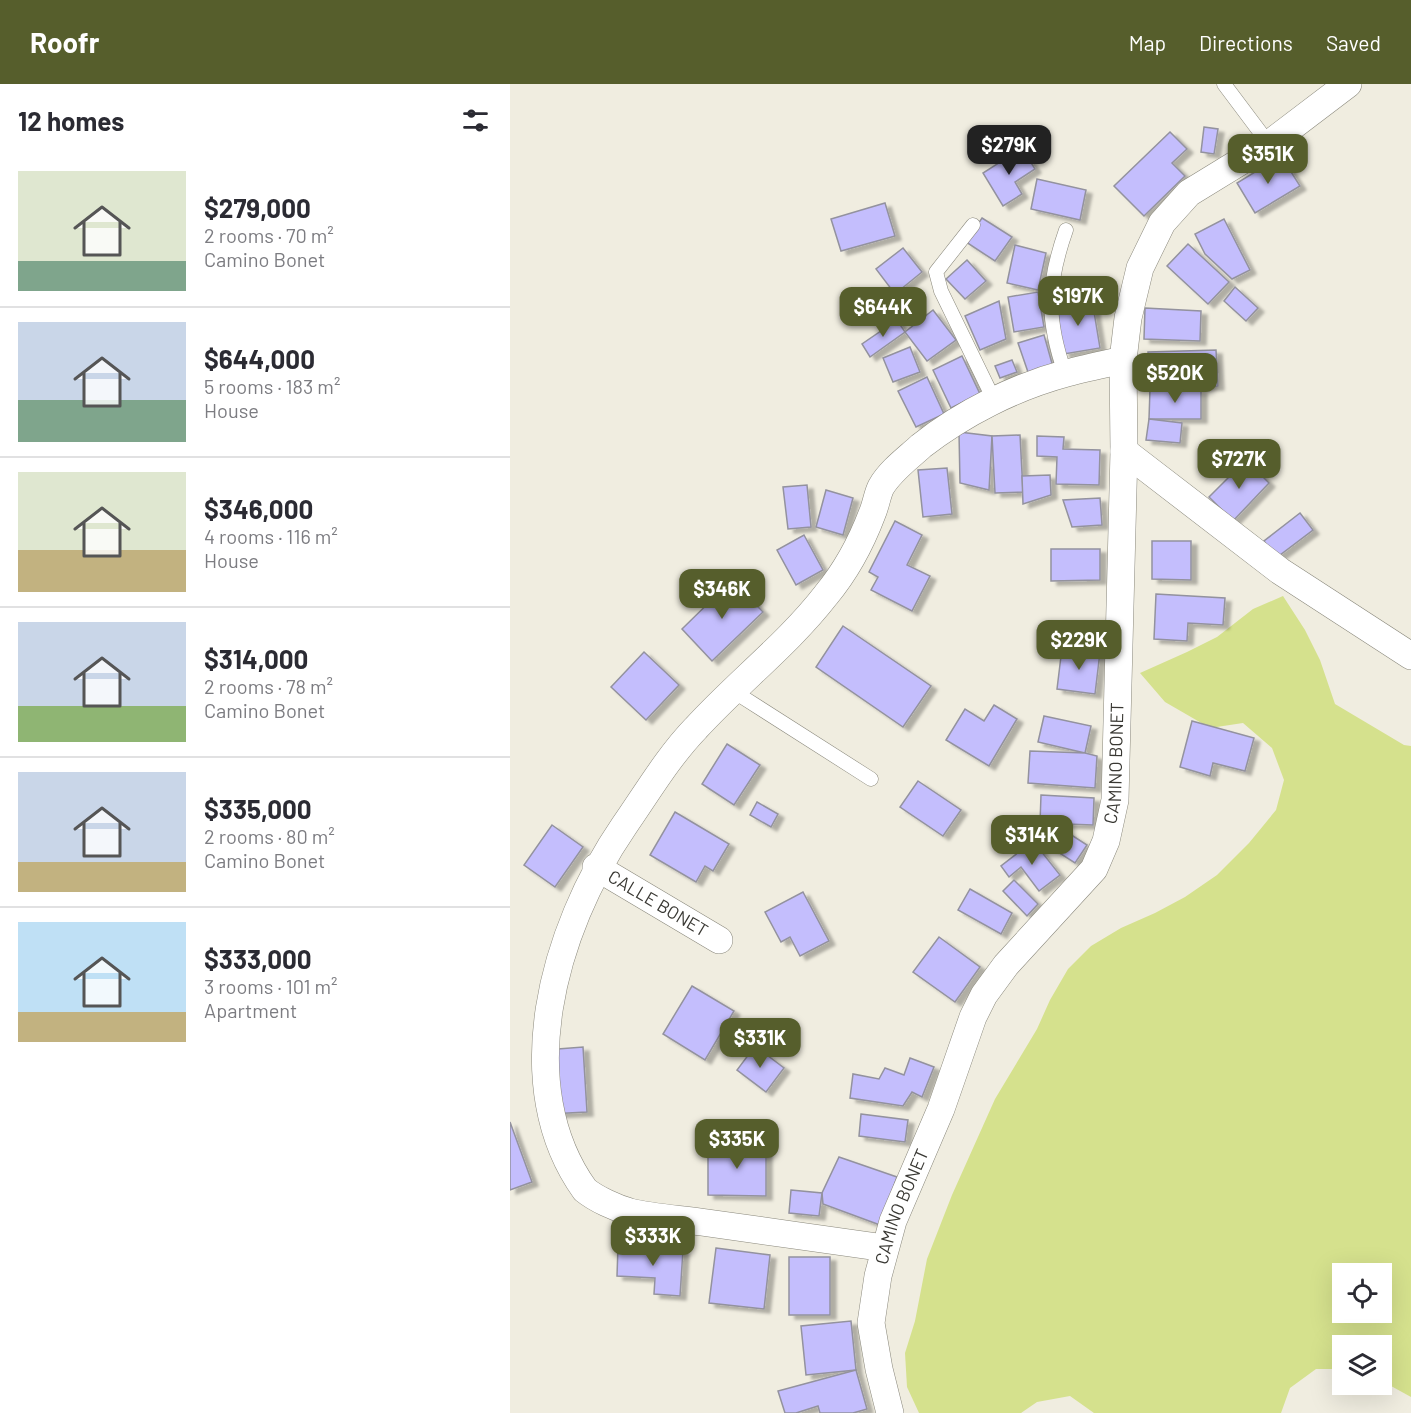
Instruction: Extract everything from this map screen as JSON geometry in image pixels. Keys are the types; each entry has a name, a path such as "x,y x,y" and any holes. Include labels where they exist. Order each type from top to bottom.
{"street":[{"name":"CAMINO BONET","path":"890,1413 871,1323 878,1276 893,1221 942,1109 973,1017 984,995 1006,965 1094,869 1106,842 1115,801 1124,451 1123,360 1128,318 1140,268 1162,223 1189,193 1269,144 1348,84"},
{"path":"885,1248 628,1212 588,1193 560,1167 540,1139 527,1103 522,1072 524,1038 544,964 566,917 596,867 694,729 826,595 849,563 872,515 882,485 897,468 949,425 994,400 1065,373 1123,360"},
{"path":"1124,451 1281,571 1411,656"},
{"name":"CALLE BONET","path":"596,867 719,940"}],"lane":[{"path":"1224,84 1269,144"},
{"path":"973,225 936,272 941,291 994,400"},
{"path":"1065,373 1054,336 1051,315 1051,280 1066,230"},
{"path":"733,691 871,779"}],"green space":[{"path":"1283,596 1305,630 1320,660 1335,704 1404,745 1411,746 1411,1397 1392,1387 1392,1335 1332,1335 1332,1369 1316,1369 1290,1388 1281,1413 1094,1413 1070,1396 1037,1402 1021,1413 919,1413 907,1387 905,1353 915,1321 927,1259 952,1195 995,1099 1037,1029 1068,969 1091,946 1121,928 1185,897 1217,875 1249,843 1276,810 1284,780 1272,748 1243,723 1210,728 1165,702 1140,673 1217,637 1253,609"}],"building":[{"path":"1204,127 1218,129 1214,154 1201,152"},
{"path":"1170,132 1187,149 1172,163 1185,176 1144,216 1114,186"},
{"path":"1022,148 1035,169 1015,182 1022,194 1003,206 983,173"},
{"path":"1281,156 1300,186 1255,213 1237,183"},
{"path":"1037,179 1086,190 1080,220 1031,209"},
{"path":"885,203 895,236 841,251 831,219"},
{"path":"982,218 1012,237 995,261 966,242"},
{"path":"1224,219 1250,270 1232,279 1205,254 1195,234"},
{"path":"1188,244 1229,282 1208,304 1167,266"},
{"path":"1015,245 1046,253 1038,290 1007,283"},
{"path":"903,248 922,272 895,294 876,269"},
{"path":"967,260 986,281 965,299 946,279"},
{"path":"1235,287 1258,308 1246,321 1224,301"},
{"path":"1038,292 1044,327 1014,332 1008,297"},
{"path":"1092,300 1100,348 1064,354 1056,306"},
{"path":"999,301 1006,339 980,350 965,316"},
{"path":"1145,308 1201,311 1200,341 1144,339"},
{"path":"933,310 956,340 927,361 905,332"},
{"path":"897,320 905,332 870,357 862,344"},
{"path":"1044,335 1053,367 1029,375 1018,343"},
{"path":"910,347 920,372 893,382 883,358"},
{"path":"1216,350 1218,386 1150,389 1148,352"},
{"path":"962,356 980,394 951,408 933,370"},
{"path":"1012,360 1017,372 1000,378 995,366"},
{"path":"927,377 944,414 916,427 898,391"},
{"path":"1150,389 1201,390 1201,419 1149,419"},
{"path":"1149,419 1182,423 1180,443 1146,440"},
{"path":"959,432 992,436 989,490 960,483"},
{"path":"1020,435 1023,492 995,493 992,436"},
{"path":"1037,436 1064,437 1063,449 1100,450 1099,485 1056,484 1057,457 1037,456"},
{"path":"1246,460 1269,483 1233,521 1209,497"},
{"path":"947,468 952,514 923,517 918,470"},
{"path":"1050,475 1051,495 1023,504 1022,476"},
{"path":"807,485 811,527 788,529 783,487"},
{"path":"826,490 853,498 843,535 816,527"},
{"path":"1100,498 1102,525 1072,527 1063,500"},
{"path":"1300,513 1313,530 1276,558 1264,541"},
{"path":"895,521 922,535 907,565 930,576 912,611 871,590 878,577 869,572"},
{"path":"804,535 823,570 796,585 777,550"},
{"path":"1152,541 1191,541 1191,580 1152,579"},
{"path":"1051,549 1100,549 1100,580 1051,581"},
{"path":"732,580 763,612 712,661 682,629"},
{"path":"1156,594 1225,598 1223,625 1188,623 1187,641 1154,639"},
{"path":"843,626 931,686 903,727 816,667"},
{"path":"1062,648 1100,652 1095,694 1057,689"},
{"path":"644,652 679,685 646,720 611,687"},
{"path":"994,705 1017,719 989,766 946,740 965,709 984,721"},
{"path":"1044,716 1091,726 1085,753 1038,742"},
{"path":"1192,721 1254,738 1245,771 1213,763 1210,776 1180,767"},
{"path":"727,744 760,765 734,805 702,784"},
{"path":"1030,751 1085,753 1097,756 1095,788 1028,783"},
{"path":"918,781 961,810 943,836 900,807"},
{"path":"1041,795 1094,798 1093,825 1040,823"},
{"path":"757,802 778,814 771,827 750,815"},
{"path":"675,812 729,844 713,871 705,866 696,882 650,855"},
{"path":"552,825 583,847 555,887 524,865"},
{"path":"1059,827 1087,845 1075,863 1047,845"},
{"path":"1033,841 1060,875 1039,891 1021,867 1009,877 1001,866"},
{"path":"1014,880 1038,904 1027,916 1003,891"},
{"path":"970,889 1012,913 1001,934 958,910"},
{"path":"803,892 829,941 800,956 790,937 781,942 765,912"},
{"path":"939,937 980,967 955,1002 913,972"},
{"path":"692,986 734,1011 705,1060 663,1034"},
{"path":"755,1046 784,1068 766,1092 737,1070"},
{"path":"583,1047 587,1112 549,1114 545,1050"},
{"path":"910,1058 934,1067 922,1097 912,1092 903,1106 850,1098 853,1074 879,1079 885,1068 904,1075"},
{"path":"861,1114 908,1120 905,1142 859,1136"},
{"path":"510,1122 532,1182 510,1190"},
{"path":"708,1145 766,1145 766,1196 708,1195"},
{"path":"839,1157 897,1177 880,1225 823,1204 822,1193"},
{"path":"791,1190 822,1193 819,1216 789,1213"},
{"path":"618,1246 683,1250 680,1296 654,1294 655,1278 617,1276"},
{"path":"716,1248 770,1255 764,1309 709,1303"},
{"path":"789,1257 830,1257 830,1315 789,1315"},
{"path":"851,1321 856,1370 806,1375 801,1326"},
{"path":"856,1370 867,1409 853,1413 820,1413 818,1406 796,1413 785,1413 778,1391"}]}
